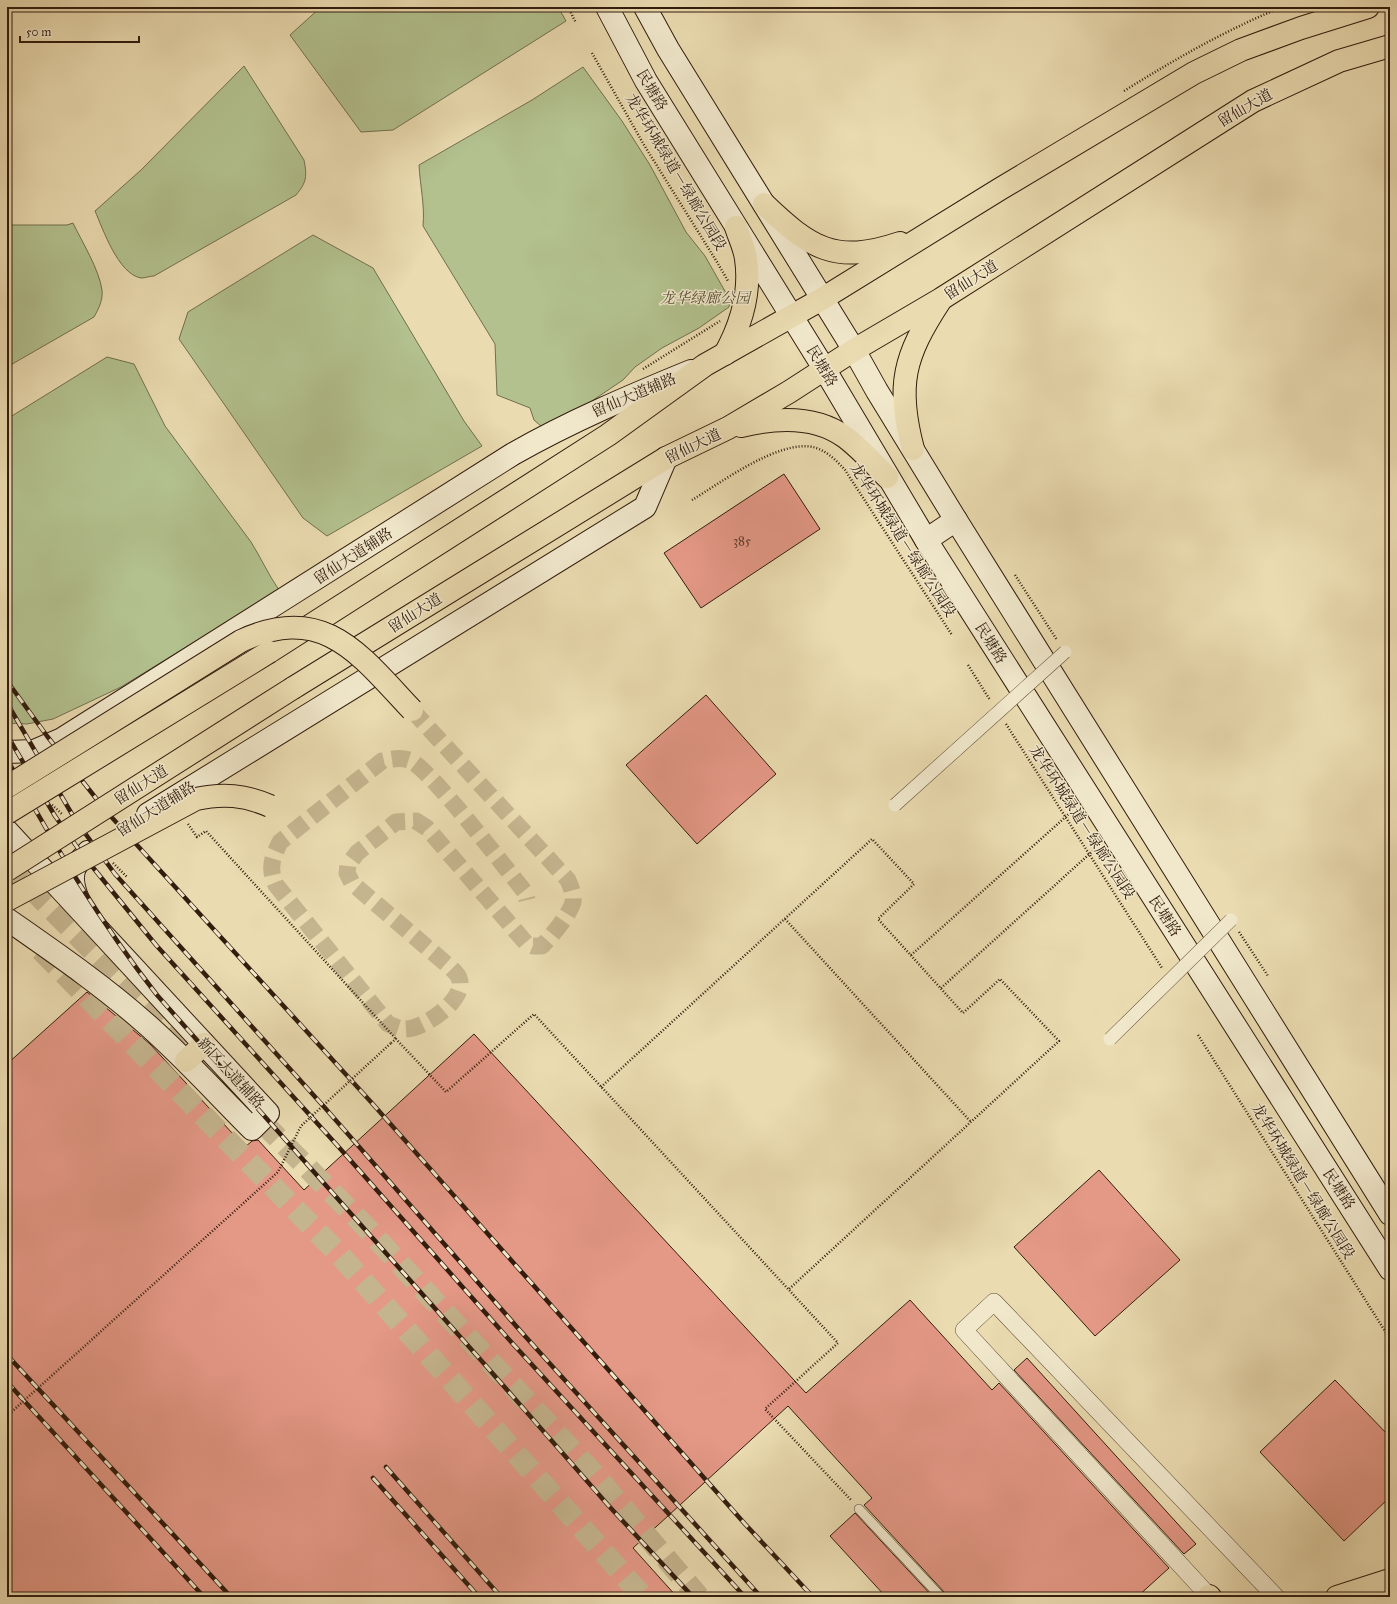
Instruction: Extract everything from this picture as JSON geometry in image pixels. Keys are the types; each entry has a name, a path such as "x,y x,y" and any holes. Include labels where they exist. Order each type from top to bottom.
{"main road":[{"name":"民塘路","path":"607,7 646,81 825,370 887,477 926,540 1390,1269"},
{"name":"民塘路","path":"645,7 668,49 854,350 956,520 1390,1214"},
{"path":"7,813 269,652 608,435 705,365 792,317 933,230 1194,73 1241,50 1301,28 1368,7"},
{"name":"留仙大道","path":"7,870 293,688 666,458 728,428 825,370 854,350 941,299 1253,101 1339,61 1390,46"},
{"path":"764,204 802,238 817,247 834,252 852,253 875,250 898,244 933,230"},
{"path":"724,354 736,335 746,298 746,259 736,227"},
{"path":"913,449 904,409 904,379 918,337 941,299"},
{"name":"留仙大道辅路","path":"7,752 34,751 62,739 546,435 612,403 705,365"},
{"path":"728,428 756,422 791,420 810,422 828,427 844,436 887,477"},
{"name":"留仙大道辅路","path":"85,913 76,899 73,874 77,864 89,852 645,507 666,458"},
{"path":"926,540 956,520"},
{"path":"7,787 241,641 275,628 303,627 318,631 346,645 371,667 412,710"},
{"path":"7,900 196,799 211,796 236,795 270,806"},
{"name":"新区大道辅路","path":"7,831 85,913 268,1113 252,1129 186,1061 144,1022 93,980 7,920"},
{"path":"186,1061 204,1044"},
{"path":"1337,1597 1390,1580"},
{"path":"1369,1597 1390,1580"}],"street":[{"path":"895,805 1065,652"},
{"path":"1110,1039 1231,920"},
{"path":"1209,1597 964,1330 994,1302 1276,1597"}],"lane":[{"path":"859,1510 940,1597"}],"path":[{"path":"568,7 576,23"},
{"name":"龙华环城绿道－绿廊公园段","path":"592,53 644,145 728,282"},
{"name":"龙华环城绿道－绿廊公园段","path":"692,500 764,457 778,451 795,447 813,447 835,459 845,470 952,635"},
{"path":"1015,575 1065,652"},
{"path":"968,665 993,705"},
{"name":"龙华环城绿道－绿廊公园段","path":"1002,718 1164,972"},
{"path":"911,955 1070,812"},
{"path":"182,827 188,823 197,837 206,831 446,1092 534,1014 838,1343 765,1409 859,1510"},
{"path":"601,1087 872,839 914,884 878,919 963,1013 1000,979 1059,1041 788,1290"},
{"path":"941,988 1094,849"},
{"path":"785,919 971,1122"},
{"path":"1231,920 1268,976"},
{"name":"龙华环城绿道－绿廊公园段","path":"1198,1035 1390,1339"},
{"path":"7,1416 278,1172 301,1126 396,1038"}],"green space":[{"path":"321,7 558,7 566,21 393,130 361,132 290,35"},
{"path":"244,66 304,160 306,175 302,186 296,195 154,276 141,278 133,275 118,260 112,250 95,211 141,170"},
{"name":"龙华绿廊公园","path":"583,67 622,121 650,165 686,232 705,256 730,300 729,307 699,328 662,348 635,367 623,380 583,407 542,427 534,420 530,408 497,395 495,344 423,226 423,203 419,165 532,100"},
{"path":"73,223 94,265 100,282 102,294 99,307 94,317 7,367 7,225 67,225"},
{"path":"313,235 373,268 464,421 482,446 327,536 303,518 179,339 188,312"},
{"path":"107,357 134,364 165,426 251,542 279,590 121,687 53,719 27,724 7,723 7,419"}],"building":[{"path":"784,474 820,529 701,608 664,553"},
{"path":"706,695 776,774 697,844 626,765"},
{"path":"87,992 150,1044 245,1147 252,1141 258,1140 304,1190 474,1034 806,1393 910,1300 992,1390 999,1383 1169,1568 1137,1597 947,1597 864,1505 872,1498 788,1406 633,1548 677,1597 7,1597 7,1064"},
{"path":"1099,1170 1180,1260 1095,1336 1014,1247"},
{"path":"1027,1358 1196,1544 1184,1554 1014,1370"},
{"path":"1335,1380 1390,1437 1390,1497 1344,1541 1260,1452"},
{"path":"855,1513 933,1597 886,1597 830,1536"}],"tunnel":[{"path":"412,710 568,880 573,893 573,902 568,913 555,931 542,946 533,946 526,943 427,828 416,821 396,822 357,853 348,865 347,873 352,883 456,973 459,978 460,987 457,996 450,1004 431,1020 421,1025 401,1029 388,1024 276,885 272,873 272,863 280,842 382,761 402,759 409,760 419,766 433,780 525,892 527,900"},
{"path":"7,864 363,1224 592,1472 699,1597"},
{"path":"41,950 338,1253 643,1597"}],"railway":[{"path":"7,681 47,736 106,811 371,1102 745,1524 813,1597"},
{"path":"7,703 76,821 115,874 326,1109 524,1335 761,1597"},
{"path":"7,735 55,816 82,854 156,945 336,1144 513,1344 745,1597"},
{"path":"7,759 77,880 115,938 157,995 608,1505 693,1597"},
{"path":"7,1355 231,1597"},
{"path":"7,1382 204,1597"},
{"path":"386,1467 501,1597"},
{"path":"373,1478 479,1597"}]}
